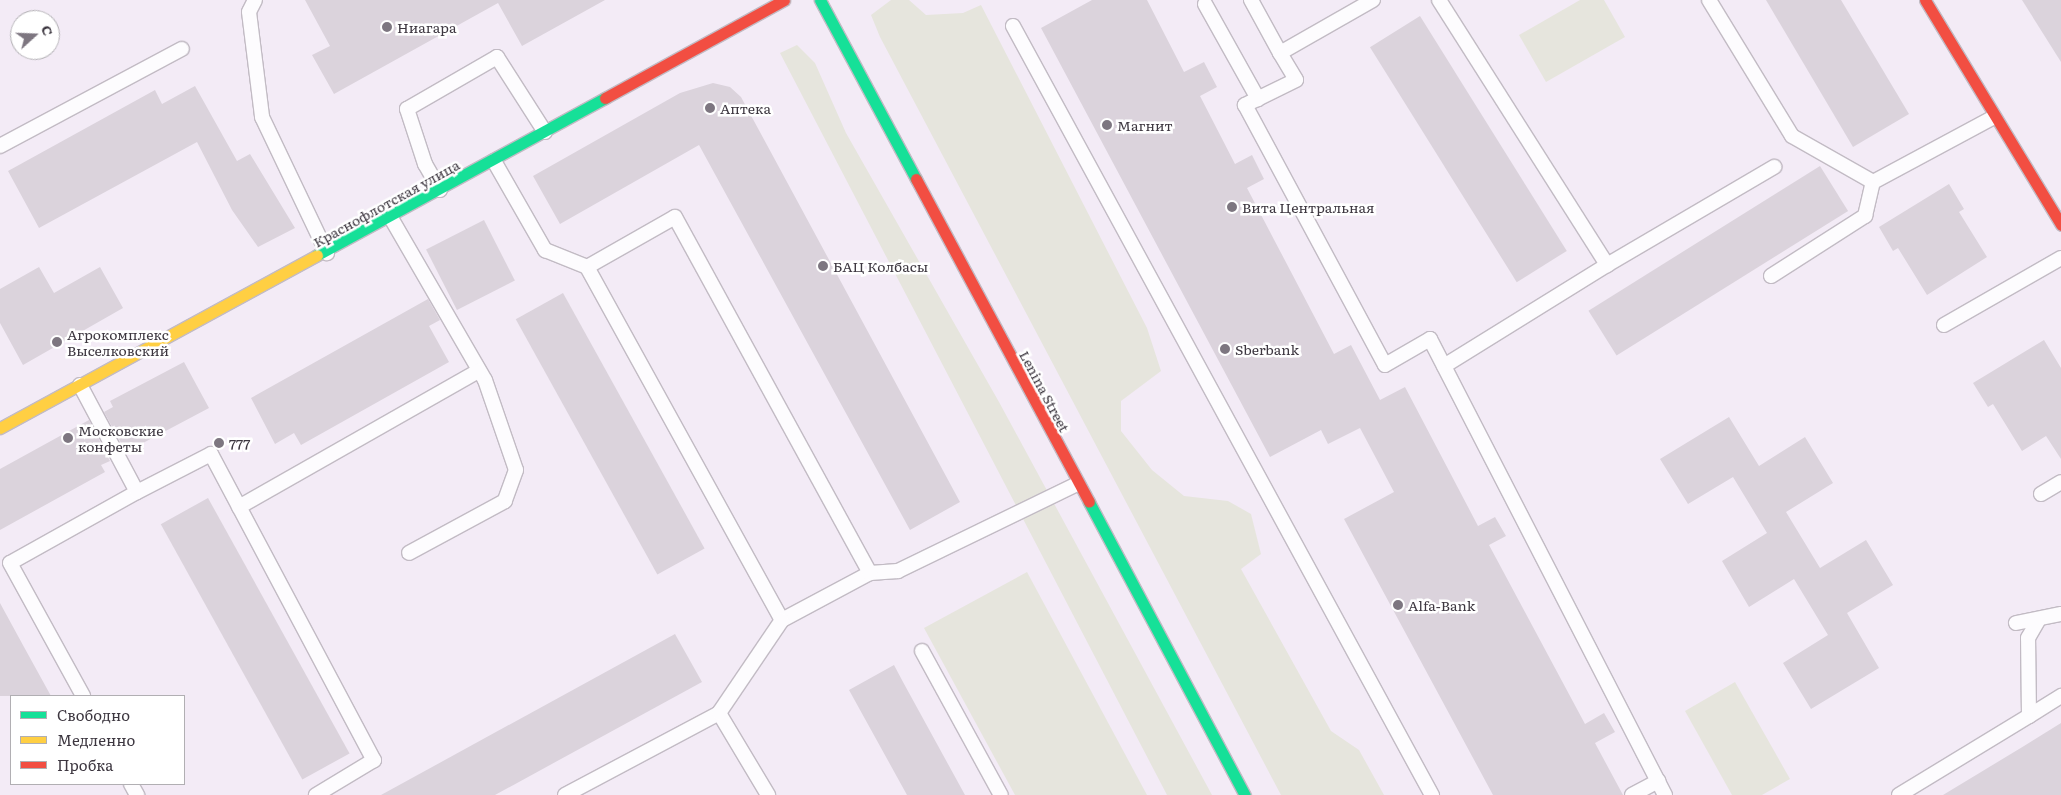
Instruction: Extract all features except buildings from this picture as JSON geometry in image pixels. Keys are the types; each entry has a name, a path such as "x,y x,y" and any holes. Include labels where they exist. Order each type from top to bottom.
{"street":[{"name":"Краснофлотская улица","path":"0,428 391,218 784,0"},
{"name":"Lenina Street","path":"820,0 1077,484 1245,795"},
{"path":"1925,0 2061,225"}],"lane":[{"path":"254,0 249,12 262,117 326,253"},
{"path":"1251,0 1296,80 1245,105 1385,366 1430,340 1665,795"},
{"path":"1280,53 1373,0"},
{"path":"1439,0 1608,265"},
{"path":"1709,0 1792,136 1873,182"},
{"path":"1205,4 1258,99"},
{"path":"1013,26 1432,795"},
{"path":"0,146 182,48"},
{"path":"440,190 425,164 407,109 497,57 545,132"},
{"path":"1873,182 1994,117"},
{"path":"494,161 545,250 587,267 782,620"},
{"path":"1444,366 1608,265 1774,167"},
{"path":"1771,276 1866,216 1873,182"},
{"path":"587,267 675,217 870,573"},
{"path":"391,218 478,370 516,470 505,501 409,554"},
{"path":"1944,325 2061,258"},
{"path":"239,507 478,370"},
{"path":"80,385 137,492"},
{"path":"82,695 10,563 137,492 210,454 374,760 316,795"},
{"path":"2041,494 2061,482"},
{"path":"565,795 720,713 782,620 870,573 898,571 1077,484"},
{"path":"2016,623 2061,614"},
{"path":"2029,716 2028,638 2038,618"},
{"path":"922,651 1001,795"},
{"path":"1899,795 2061,696"},
{"path":"720,713 768,795"},
{"path":"1632,795 1658,781"}],"shaded area":[{"path":"891,0 909,0 926,15 963,13 981,5 1147,328 1161,371 1121,401 1121,431 1152,470 1184,496 1228,501 1251,514 1261,554 1241,569 1331,731 1359,750 1384,795 1281,795 880,37 871,15"},
{"path":"1580,0 1604,0 1625,37 1546,82 1519,35"},
{"path":"797,45 815,63 846,133 999,402 1212,795 1167,795 780,53"},
{"path":"1027,572 1147,795 1015,795 924,628"},
{"path":"1735,682 1790,779 1762,795 1732,795 1685,711"}],"traffic: fast":[{"path":"820,0 916,179"},
{"path":"317,255 605,98"},
{"path":"1089,502 1245,795"}],"traffic: slow":[{"path":"0,428 317,255"}],"traffic: jam":[{"path":"605,98 784,0"},
{"path":"1925,0 2061,225"},
{"path":"916,179 1089,502"}],"place":[{"name":"Ниагара","path":"387,27"},
{"name":"Аптека","path":"710,108"},
{"name":"Магнит","path":"1107,125"},
{"name":"Вита Центральная","path":"1232,207"},
{"name":"БАЦ Колбасы","path":"823,266"},
{"name":"Агрокомплекс Выселковский","path":"57,342"},
{"name":"Sberbank","path":"1225,349"},
{"name":"Московские конфеты","path":"68,438"},
{"name":"777","path":"219,443"},
{"name":"Alfa-Bank","path":"1398,605"}]}
